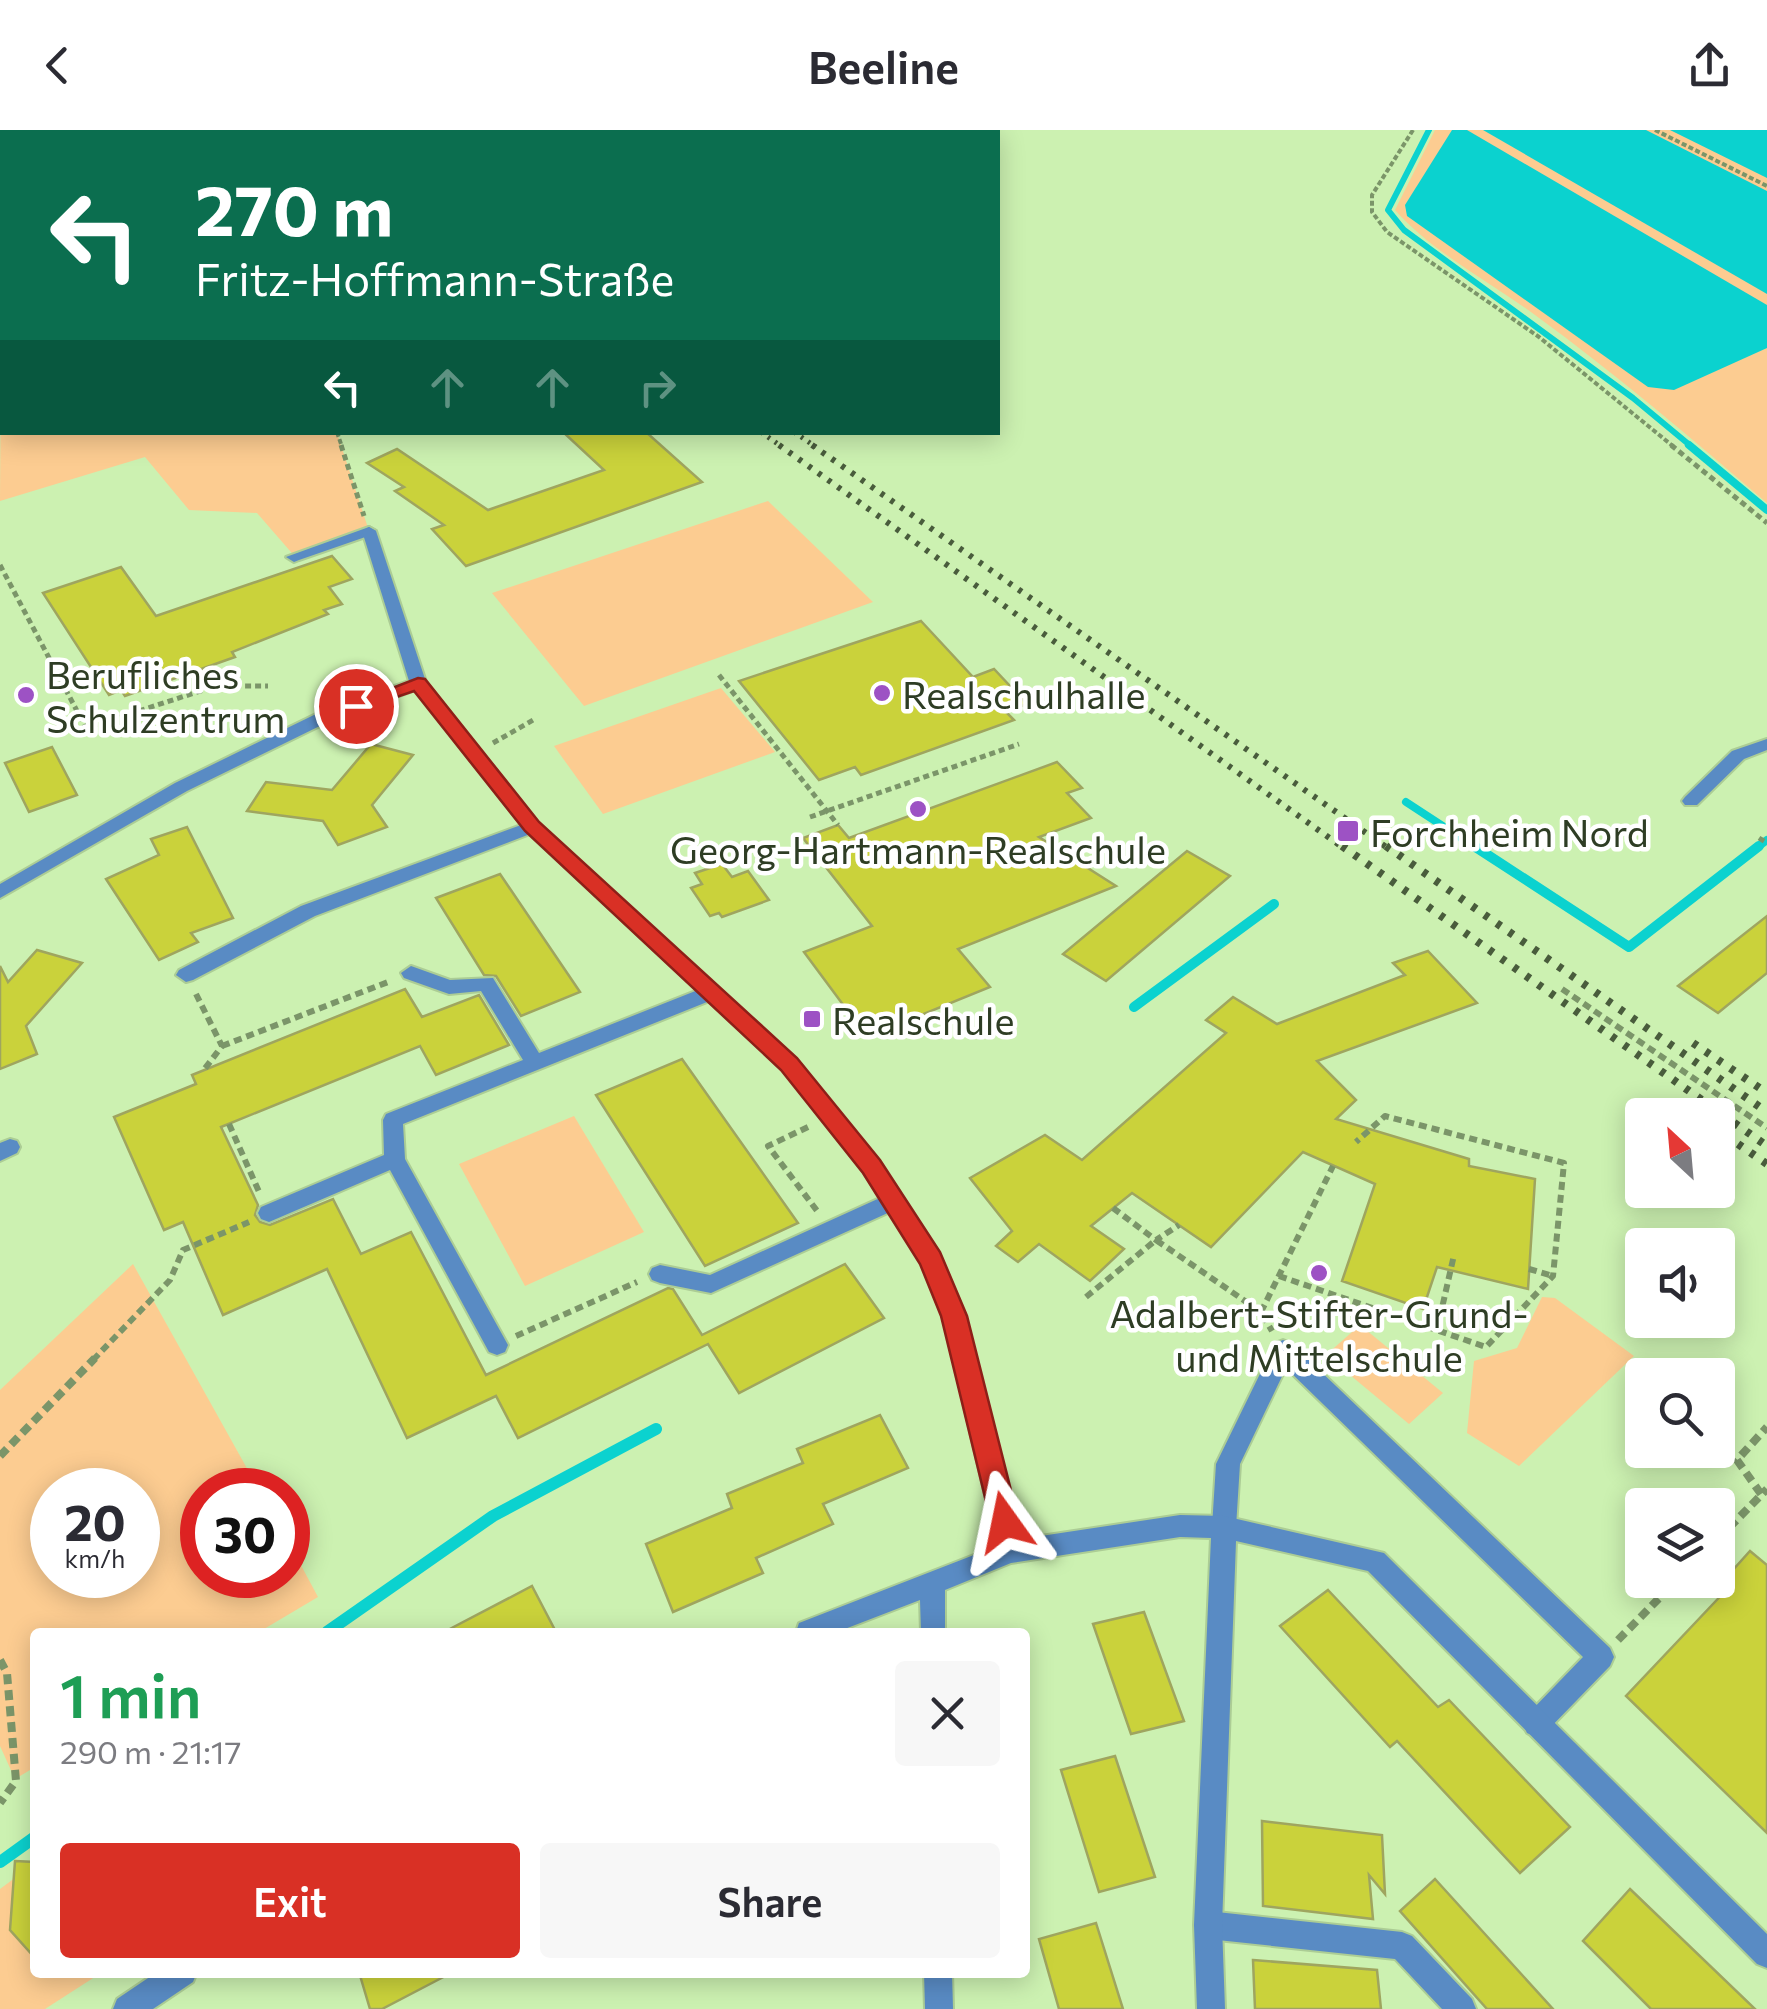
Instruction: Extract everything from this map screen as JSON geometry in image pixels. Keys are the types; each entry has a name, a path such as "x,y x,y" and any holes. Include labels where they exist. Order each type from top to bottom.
{"street":[{"path":"294,557 368,531 418,683 474,755 532,827 789,1064 833,1116 931,1260 954,1316 1011,1552"},
{"path":"0,892 181,788 324,717 418,683"},
{"path":"1691,801 1738,755 1767,744"},
{"path":"186,974 308,911 532,827"},
{"path":"411,973 450,987 486,983 535,1063"},
{"path":"497,1345 395,1159 392,1120 710,993"},
{"path":"268,1213 395,1159"},
{"path":"660,1274 711,1284 893,1200"},
{"path":"1211,2009 1208,1926 1228,1464 1283,1350 1601,1657 1536,1724"},
{"path":"818,1628 1011,1552 1180,1526 1224,1527 1374,1561 1767,1954"},
{"path":"932,1582 933,1628"},
{"path":"1208,1926 1402,1946 1462,2009"},
{"path":"127,2009 173,1978"},
{"path":"938,1978 939,2009"}],"path":[{"path":"1413,130 1372,195 1372,212 1387,232 1539,337 1767,522"},
{"path":"1656,130 1767,186"},
{"path":"338,435 368,531"},
{"path":"0,566 86,728 216,686 268,686"},
{"path":"720,674 838,825"},
{"path":"474,755 536,718"},
{"path":"810,817 1018,744"},
{"path":"1759,838 1767,843"},
{"path":"203,1070 222,1046 411,973"},
{"path":"186,974 222,1046"},
{"path":"1562,989 1767,1128"},
{"path":"830,1229 768,1146 833,1116"},
{"path":"1279,1276 1486,1346 1553,1276 1564,1162 1385,1116 1356,1142"},
{"path":"0,1456 170,1280 183,1250 268,1213 229,1124"},
{"path":"1113,1208 1261,1312 1334,1166"},
{"path":"1086,1297 1179,1225"},
{"path":"1437,1330 1454,1255"},
{"path":"1529,1268 1553,1276"},
{"path":"541,1326 626,1287"},
{"path":"1735,1522 1764,1492 1737,1460 1767,1427"},
{"path":"1601,1657 1659,1598"},
{"path":"0,1660 7,1673 16,1781 0,1803"}],"shaded area":[{"path":"1435,130 1767,130 1767,503 1595,360 1444,253 1395,210"},
{"path":"0,435 338,435 369,531 297,559 257,513 189,510 145,457 0,501"},
{"path":"768,501 873,602 584,706 492,593"},
{"path":"721,688 775,752 603,814 554,746"},
{"path":"574,1116 644,1232 525,1286 459,1164"},
{"path":"133,1264 247,1468 180,1468 180,1598 310,1598 310,1582 318,1597 266,1628 30,1628 30,1770 15,1779 0,1746 0,1390"},
{"path":"1542,1297 1555,1298 1634,1356 1625,1358 1625,1365 1519,1466 1467,1433 1474,1361 1517,1348"},
{"path":"1360,1325 1443,1393 1409,1424 1326,1355"},
{"path":"30,1867 30,1978 93,1978 45,2009 0,2009 0,1889"}],"water":[{"path":"1452,130 1467,130 1767,305 1767,348 1674,390 1648,387 1407,216 1405,205"},
{"path":"1483,130 1646,130 1767,191 1767,294"},
{"path":"1670,130 1767,130 1767,178"}],"building":[{"path":"566,435 649,435 702,482 466,566 432,529 444,525 395,491 404,487 367,463 397,449 488,510 604,470"},
{"path":"332,556 352,579 329,587 342,604 324,610 328,614 232,652 235,657 125,696 121,690 109,695 43,593 121,567 156,616"},
{"name":"Realschulhalle","path":"921,621 973,677 994,669 1027,704 1006,712 1014,720 861,775 855,767 819,780 739,681"},
{"path":"371,744 413,755 372,805 387,827 338,845 323,821 247,811 266,782 332,790"},
{"path":"52,747 77,795 29,812 5,763"},
{"path":"1057,762 1082,788 1067,793 1091,818 1039,837 1116,886 958,949 990,987 867,1037 804,952 872,926 803,838 838,825 849,838"},
{"path":"187,827 233,918 191,933 198,942 159,960 106,879 159,855 151,839"},
{"path":"1187,851 1230,876 1106,981 1063,954"},
{"path":"722,864 732,877 748,871 769,900 722,917 719,913 710,916 691,888 702,884 695,873"},
{"path":"500,874 580,992 521,1016 496,976 484,975 436,898"},
{"path":"1767,916 1767,973 1718,1013 1678,986"},
{"path":"37,950 82,963 26,1026 37,1054 0,1069 0,966 8,982"},
{"path":"1428,951 1477,1003 1317,1061 1356,1100 1336,1119 1469,1159 1469,1166 1535,1179 1528,1289 1437,1267 1423,1309 1342,1281 1375,1184 1303,1152 1211,1247 1132,1193 1091,1226 1124,1249 1090,1281 1039,1244 1018,1262 996,1246 1012,1231 970,1178 1045,1135 1082,1160 1226,1033 1206,1020 1233,997 1277,1024 1405,975 1393,963"},
{"path":"405,989 422,1017 479,995 509,1045 436,1075 420,1046 221,1127 258,1205 255,1215 260,1222 270,1225 333,1199 361,1254 411,1232 486,1375 668,1288 673,1289 702,1335 845,1264 884,1318 739,1393 708,1344 518,1438 496,1396 407,1438 327,1269 223,1315 183,1222 164,1230 114,1117 196,1084 192,1075"},
{"path":"682,1059 798,1223 705,1266 596,1095"},
{"path":"880,1415 908,1468 823,1504 833,1524 756,1558 763,1573 673,1612 646,1544 732,1508 727,1494 803,1463 797,1449"},
{"path":"1750,1551 1767,1565 1767,1833 1626,1696 1719,1598 1735,1598 1735,1568"},
{"path":"532,1586 554,1628 452,1628"},
{"path":"1328,1590 1438,1707 1449,1700 1570,1827 1520,1873 1397,1741 1390,1747 1280,1626"},
{"path":"1144,1612 1184,1721 1131,1734 1093,1624"},
{"path":"1115,1756 1155,1877 1099,1892 1061,1770"},
{"path":"1262,1821 1382,1835 1385,1894 1369,1875 1373,1919 1263,1906"},
{"path":"15,1861 30,1862 30,1952 10,1930"},
{"path":"1435,1879 1553,2009 1487,2009 1400,1911"},
{"path":"1630,1889 1755,2009 1651,2009 1583,1941"},
{"path":"1096,1923 1123,2009 1059,2009 1039,1939"},
{"path":"1253,1960 1377,1970 1381,2009 1255,2009"},
{"path":"361,1978 441,1978 382,2009 370,2009"}],"waterway":[{"path":"1429,130 1388,210 1404,230 1633,398 1692,447"},
{"path":"1689,445 1767,510"},
{"path":"1406,802 1478,849"},
{"path":"1759,846 1767,840"},
{"path":"1474,846 1629,947 1759,846"},
{"path":"1755,849 1759,846"},
{"path":"1134,1007 1274,904"},
{"path":"333,1628 493,1516 656,1429"},
{"path":"0,1862 30,1841"}],"railway":[{"path":"765,435 782,447"},
{"path":"798,435 816,447"},
{"path":"779,445 1345,849"},
{"path":"812,445 1389,849"},
{"path":"1342,846 1767,1146"},
{"path":"1386,846 1767,1112"},
{"path":"1693,1043 1767,1093"},
{"path":"1738,1144 1767,1164"}],"place":[{"name":"Realschulhalle","path":"882,693"},
{"name":"Berufliches Schulzentrum","path":"26,695"},
{"name":"Georg-Hartmann-Realschule","path":"918,809"},
{"name":"Forchheim Nord","path":"1348,831"},
{"name":"Realschule","path":"812,1019"},
{"name":"Adalbert-Stifter-Grund- und Mittelschule","path":"1319,1273"}],"route":[{"path":"356,706 418,683 532,827 789,1064 833,1116 872,1167 931,1260 954,1316 1005,1522"}]}
